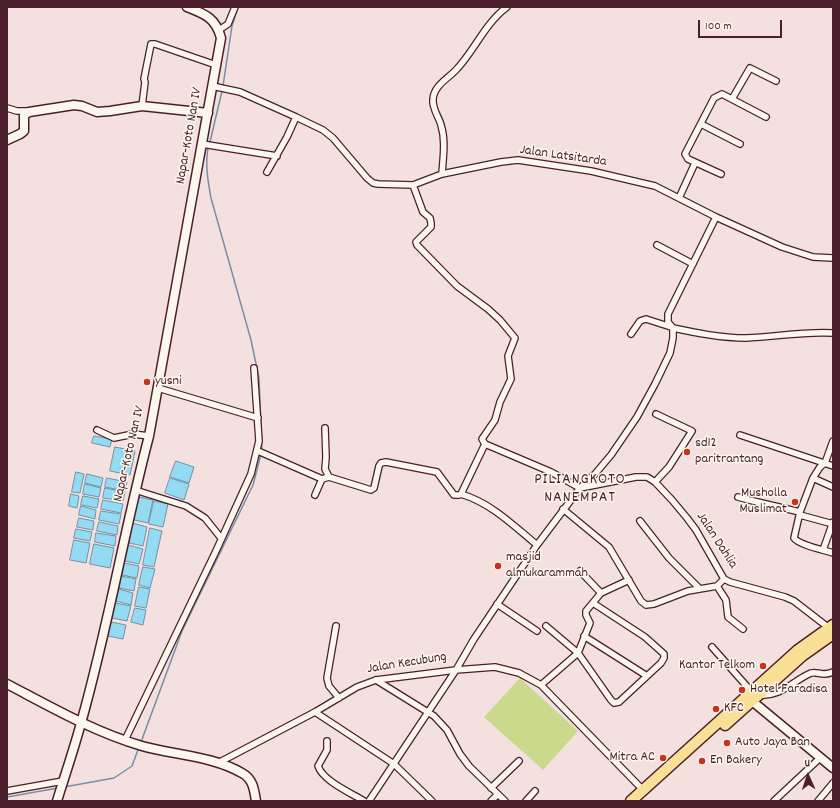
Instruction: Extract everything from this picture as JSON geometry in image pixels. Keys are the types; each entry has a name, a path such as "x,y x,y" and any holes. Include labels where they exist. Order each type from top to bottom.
{"highway":[{"path":"631,801 832,629"},
{"path":"639,801 754,696"}],"street":[{"path":"188,7 205,14 212,20 219,30 228,24 235,7"},
{"path":"497,7 499,14"},
{"path":"442,174 443,136 434,108 434,94 444,81 459,67 499,14 507,7"},
{"name":"Napar-Koto Nan IV","path":"57,801 81,723 149,436 221,38 219,30"},
{"path":"142,106 145,82 144,79 152,44 216,65"},
{"path":"732,99 750,68 776,81"},
{"name":"Jalan Latsitarda","path":"212,86 240,92 315,126 333,138 373,183 414,188 442,174 501,162 526,161 591,171 655,186 716,217 782,247 809,256 833,258"},
{"path":"721,174 688,160 685,154 714,98 722,94 766,117"},
{"path":"7,108 28,112 78,105 100,112 142,106 208,113"},
{"path":"7,140 24,131 28,112"},
{"path":"267,172 277,156 296,117"},
{"path":"701,124 740,144"},
{"path":"202,144 277,156"},
{"path":"679,198 695,163"},
{"path":"414,188 424,212 430,218 431,223 431,227 416,242 417,245 457,286 500,320 515,338 508,356 511,379 500,402 494,420 482,439 485,444 551,472 580,488 636,477 647,477 655,482 669,467 692,431 656,414"},
{"path":"369,801 537,545 580,488 595,474 611,455 645,404 670,353 673,338 672,327 667,320 668,314 716,217"},
{"path":"657,245 693,264"},
{"path":"631,334 640,321 646,319 672,327 720,337 740,338 804,333 833,333"},
{"path":"125,740 244,489 260,452 254,368"},
{"path":"158,388 258,418"},
{"path":"326,428 325,469 329,477"},
{"path":"97,430 114,438 133,434 149,436"},
{"path":"740,435 833,466"},
{"path":"833,441 826,464 820,468 813,478 800,513 795,535 796,540 833,553"},
{"path":"461,494 485,444"},
{"path":"260,452 322,479 329,477 371,490 374,488 381,463 386,462 434,470 439,474 454,495 461,494 475,498 494,510 537,545"},
{"path":"813,478 833,487"},
{"path":"315,495 322,479"},
{"name":"Jalan Dahlia","path":"655,482 696,530 724,579 730,582 786,597 794,601 832,629"},
{"path":"135,490 186,506 205,518 221,538"},
{"path":"738,496 833,523 823,550"},
{"path":"563,509 609,547 641,601 646,604 654,604 699,588 717,586 724,579"},
{"path":"640,521 669,558 699,588"},
{"path":"580,571 601,593"},
{"path":"541,685 578,652 590,623 586,615 586,611 601,593 629,580"},
{"path":"717,586 726,600 728,616 743,628"},
{"path":"546,626 578,652 611,700 614,702 619,702 662,661 664,654 644,637 593,603"},
{"path":"497,604 537,631"},
{"path":"336,626 327,678 329,686 339,698"},
{"path":"584,636 647,676"},
{"path":"712,647 754,696 820,758 833,768"},
{"name":"Jalan Kecubung","path":"218,763 315,712 357,687 376,680 456,670 495,667 519,672 541,685 643,790"},
{"path":"754,696 767,696 775,694 813,673 827,675 833,672"},
{"path":"376,680 434,716 447,730 460,754 469,766 505,801"},
{"path":"7,684 81,723 125,740 143,746 218,763 242,773 251,780 256,801"},
{"path":"315,712 394,764 432,801"},
{"path":"327,741 327,750 318,766 320,770 332,783 364,801"},
{"path":"774,801 820,758"},
{"path":"491,788 519,760"},
{"path":"818,801 833,783"},
{"path":"7,791 62,784"},
{"path":"526,801 535,791"},
{"path":"491,801 498,794"}],"green space":[{"path":"520,678 578,731 543,770 484,717"}],"water":[{"path":"94,436 112,439 110,447 92,443"},
{"path":"115,447 135,451 130,475 110,471"},
{"path":"176,461 194,467 189,483 170,477"},
{"path":"76,472 84,474 80,493 72,492"},
{"path":"87,474 103,478 101,487 85,483"},
{"path":"107,478 127,482 125,491 105,487"},
{"path":"170,478 189,484 184,500 165,493"},
{"path":"85,484 101,488 99,497 83,494"},
{"path":"105,488 125,492 123,501 103,498"},
{"path":"71,494 79,496 77,508 69,506"},
{"path":"83,496 99,499 97,508 81,505"},
{"path":"139,497 153,500 148,523 134,520"},
{"path":"103,500 123,504 121,513 101,509"},
{"path":"154,501 168,504 163,527 149,524"},
{"path":"81,506 96,510 95,519 79,515"},
{"path":"101,511 121,514 119,524 99,520"},
{"path":"79,518 94,521 93,530 77,527"},
{"path":"99,522 118,526 117,535 97,531"},
{"path":"133,523 147,527 143,546 129,543"},
{"path":"150,528 162,531 154,567 143,565"},
{"path":"76,529 92,532 90,541 74,538"},
{"path":"96,533 116,536 115,546 95,542"},
{"path":"74,540 90,543 86,563 70,560"},
{"path":"94,544 114,548 110,568 90,564"},
{"path":"128,545 143,549 139,564 125,561"},
{"path":"124,563 139,566 137,578 122,575"},
{"path":"143,567 155,569 150,588 139,585"},
{"path":"121,576 136,579 134,591 119,588"},
{"path":"139,587 150,589 146,608 135,606"},
{"path":"119,589 133,593 131,605 116,601"},
{"path":"115,603 131,606 127,621 112,618"},
{"path":"135,608 146,610 143,625 131,622"},
{"path":"111,622 126,625 123,639 108,636"}],"waterway":[{"path":"223,86 232,26 238,7"},
{"path":"210,142 222,91"},
{"path":"208,148 207,167 211,198 251,340 259,378 262,451"},
{"path":"141,742 182,631 253,485 261,454"},
{"path":"64,787 114,778 132,766 139,747"},
{"path":"7,797 58,788"}],"place":[{"name":"yusni","path":"147,382"},
{"name":"sd12 paritrantang","path":"687,452"},
{"name":"Musholla Muslimat","path":"795,502"},
{"name":"masjid almukarammah","path":"498,566"},
{"name":"Kantor Telkom","path":"763,666"},
{"name":"Hotel Faradisa","path":"742,690"},
{"name":"KFC","path":"716,709"},
{"name":"Auto Jaya Ban","path":"727,743"},
{"name":"Mitra AC","path":"663,758"},
{"name":"En Bakery","path":"702,761"}],"district":[{"name":"PILIANGKOTO NANEMPAT","path":"580,490"}]}
